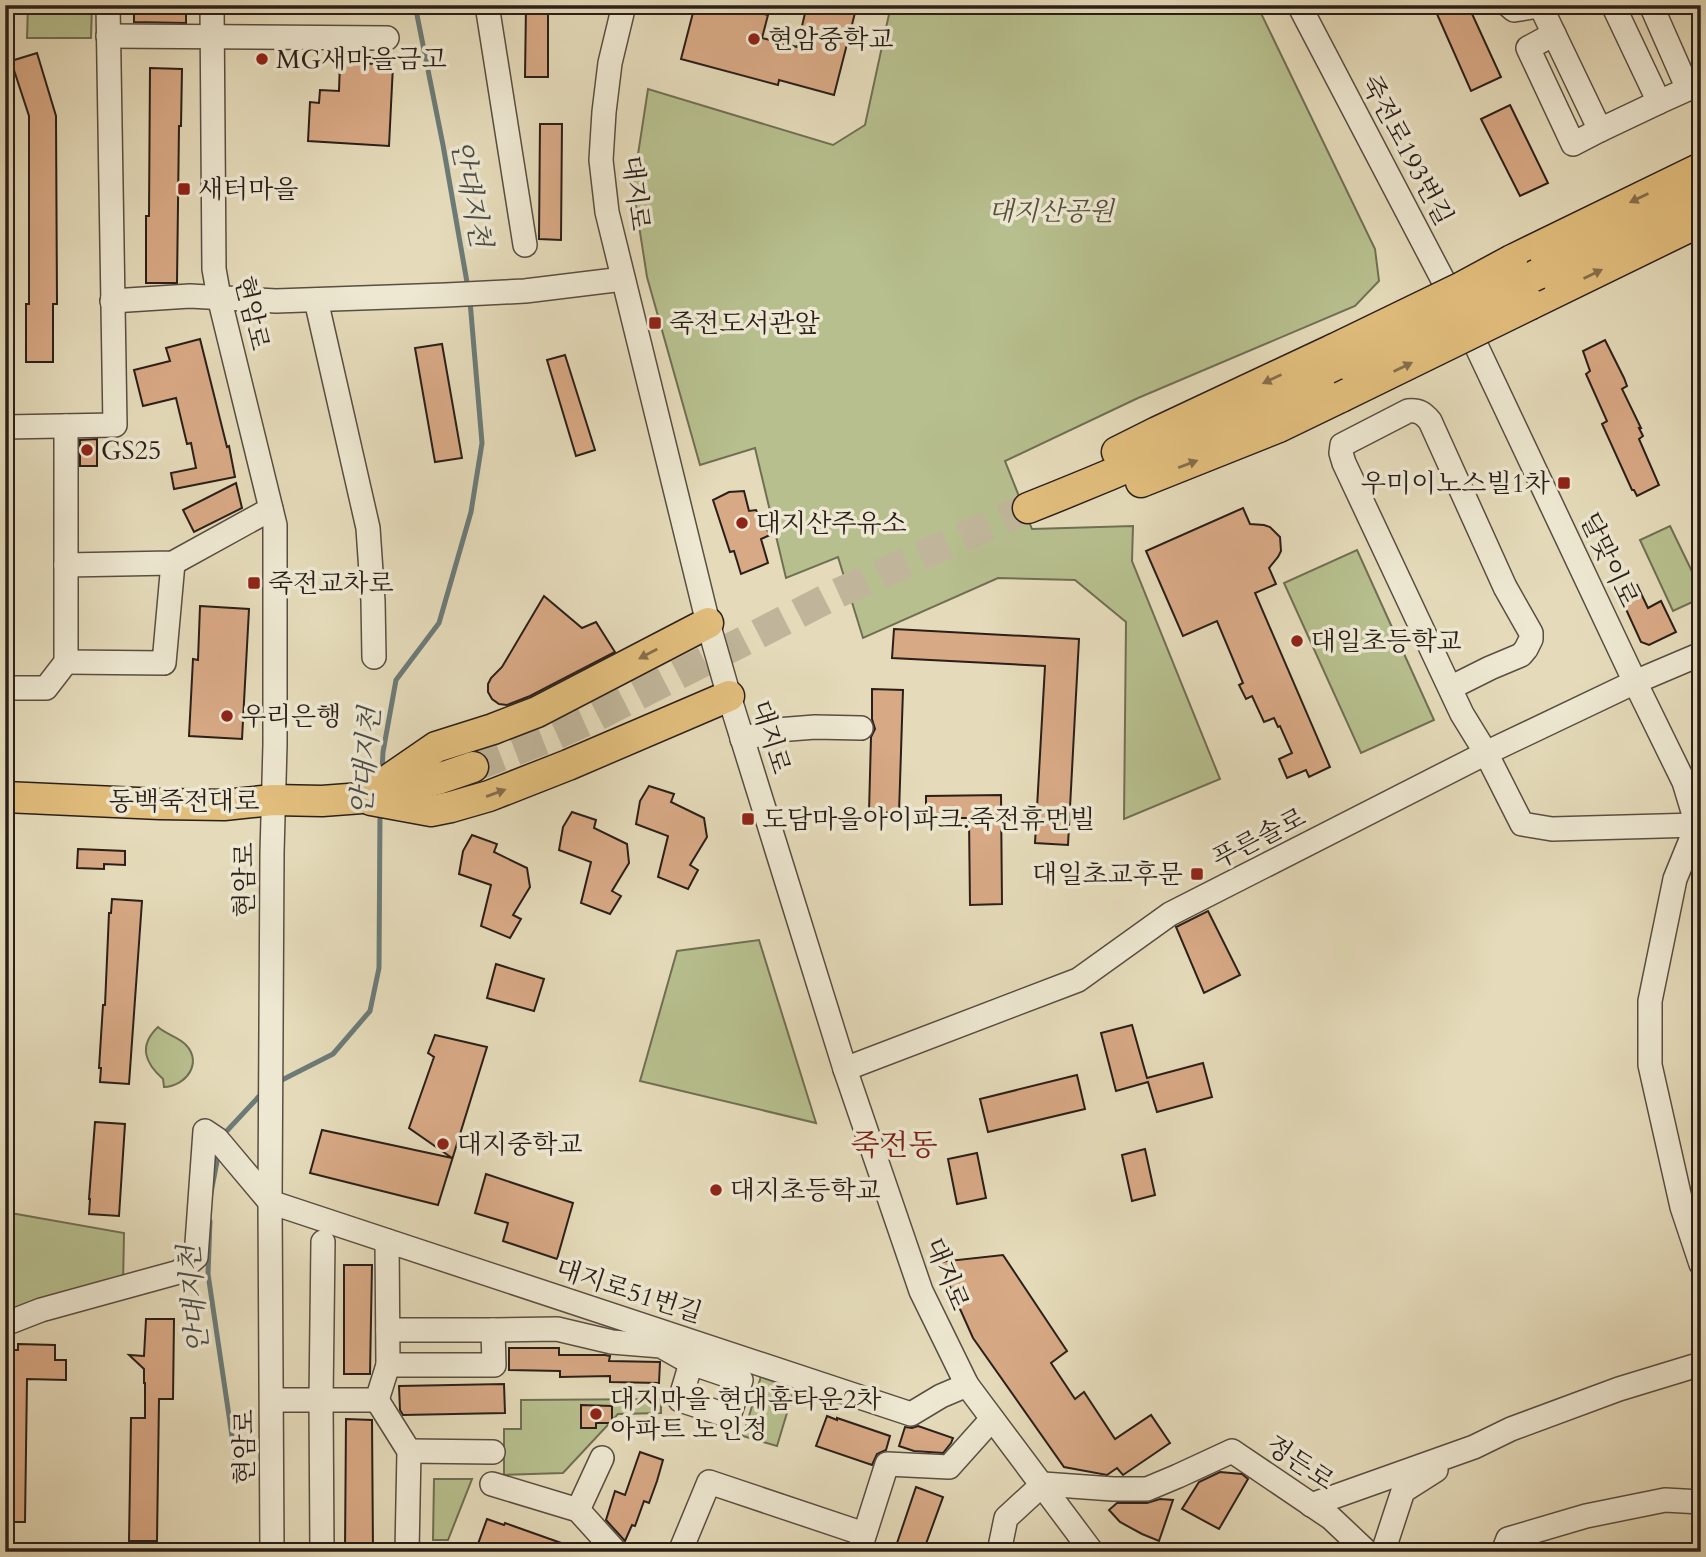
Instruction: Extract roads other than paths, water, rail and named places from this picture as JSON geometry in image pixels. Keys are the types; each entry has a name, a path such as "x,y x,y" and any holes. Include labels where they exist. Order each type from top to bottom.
{"main road":[{"path":"1701,168 1462,287 1342,357 1267,406 1028,508 1139,482 1279,427 1701,221"},
{"path":"1342,357 1701,194"},
{"path":"362,798 436,747 537,712 708,622"},
{"path":"362,798 430,811 451,807 489,796 557,770 729,696"},
{"path":"362,798 438,779 473,767"},
{"name":"동백죽전대로","path":"5,797 173,805 362,798"}],"street":[{"path":"5,427 115,425 108,5"},
{"name":"현암로","path":"212,5 214,269 275,525 272,1117 263,1194 272,1400 272,1552"},
{"path":"487,5 525,245"},
{"name":"대지로","path":"624,5 610,63 604,112 601,160 607,212 708,622 729,696 845,1069 921,1291 967,1385 1092,1552"},
{"name":"죽전로193번길","path":"1299,5 1465,322"},
{"path":"1508,5 1514,10 1543,6 1600,130 1689,89 1651,5"},
{"path":"1614,5 1659,102"},
{"path":"108,36 387,38"},
{"path":"112,301 190,296 276,301 446,295 525,291 624,279"},
{"path":"316,300 368,527 374,657"},
{"name":"달맞이로","path":"1465,322 1635,682 1693,777 1697,825"},
{"path":"1450,688 1521,655 1531,639 1531,633 1506,587 1430,421 1423,413 1408,411 1342,445 1341,453 1450,688 1522,824 1552,829 1697,825 1675,879 1650,1001 1650,1065 1682,1207 1701,1264"},
{"path":"5,688 46,688 66,662 66,426"},
{"path":"66,565 173,563 271,509"},
{"path":"66,662 164,663 173,563"},
{"name":"푸른솔로","path":"845,1069 1078,980 1170,914 1486,753 1635,682 1701,654"},
{"path":"743,739 777,730 861,728"},
{"path":"5,1324 41,1310 179,1272 196,1257 211,1135 263,1194"},
{"name":"대지로51번길","path":"263,1194 387,1241 911,1413 967,1385"},
{"path":"387,1241 388,1365 377,1400 409,1451 407,1552"},
{"path":"322,1552 323,1242"},
{"path":"388,1331 557,1329 612,1342 661,1346 691,1363"},
{"path":"388,1365 494,1365 494,1331"},
{"path":"1383,1552 1403,1491 1474,1447 1511,1429 1619,1389 1701,1364"},
{"path":"272,1400 377,1400"},
{"path":"680,1552 709,1482 861,1543 887,1464 949,1467 992,1419"},
{"path":"1311,1505 1474,1447"},
{"path":"409,1451 493,1452"},
{"name":"정든로","path":"1043,1484 1147,1489 1231,1451 1331,1518 1367,1552"},
{"path":"578,1510 602,1458"},
{"path":"492,1484 578,1510 617,1552"},
{"path":"999,1552 1006,1518 1043,1484"},
{"path":"1503,1552 1508,1539 1586,1516 1665,1500 1701,1502"}],"waterway":[{"name":"안대지천","path":"415,5 468,288"},
{"name":"안대지천","path":"382,770 396,680 439,623 471,512 482,443 470,301"},
{"name":"안대지천","path":"278,1082 333,1054 370,1011 379,968 380,811"},
{"name":"안대지천","path":"223,1135 264,1091"},
{"name":"안대지천","path":"211,1193 219,1151"},
{"name":"안대지천","path":"210,1221 208,1274 237,1470"}],"tunnel":[{"path":"473,767 593,718 838,593 1028,508"}],"place":[{"name":"현암중학교","path":"754,39"},
{"name":"MG새마을금고","path":"262,59"},
{"name":"새터마을","path":"184,189"},
{"name":"죽전도서관앞","path":"655,323"},
{"name":"GS25","path":"87,450"},
{"name":"우미이노스빌1차","path":"1564,483"},
{"name":"대지산주유소","path":"742,523"},
{"name":"죽전교차로","path":"254,583"},
{"name":"대일초등학교","path":"1297,641"},
{"name":"우리은행","path":"227,716"},
{"name":"도담마을아이파크.죽전휴먼빌","path":"748,819"},
{"name":"대일초교후문","path":"1197,874"},
{"name":"대지중학교","path":"443,1144"},
{"name":"대지초등학교","path":"716,1190"},
{"name":"대지마을 현대홈타운2차 아파트 노인정","path":"596,1414"}],"district":[{"name":"죽전동","path":"894,1145"}],"park label":[{"name":"대지산공원","path":"1051,211"}]}
